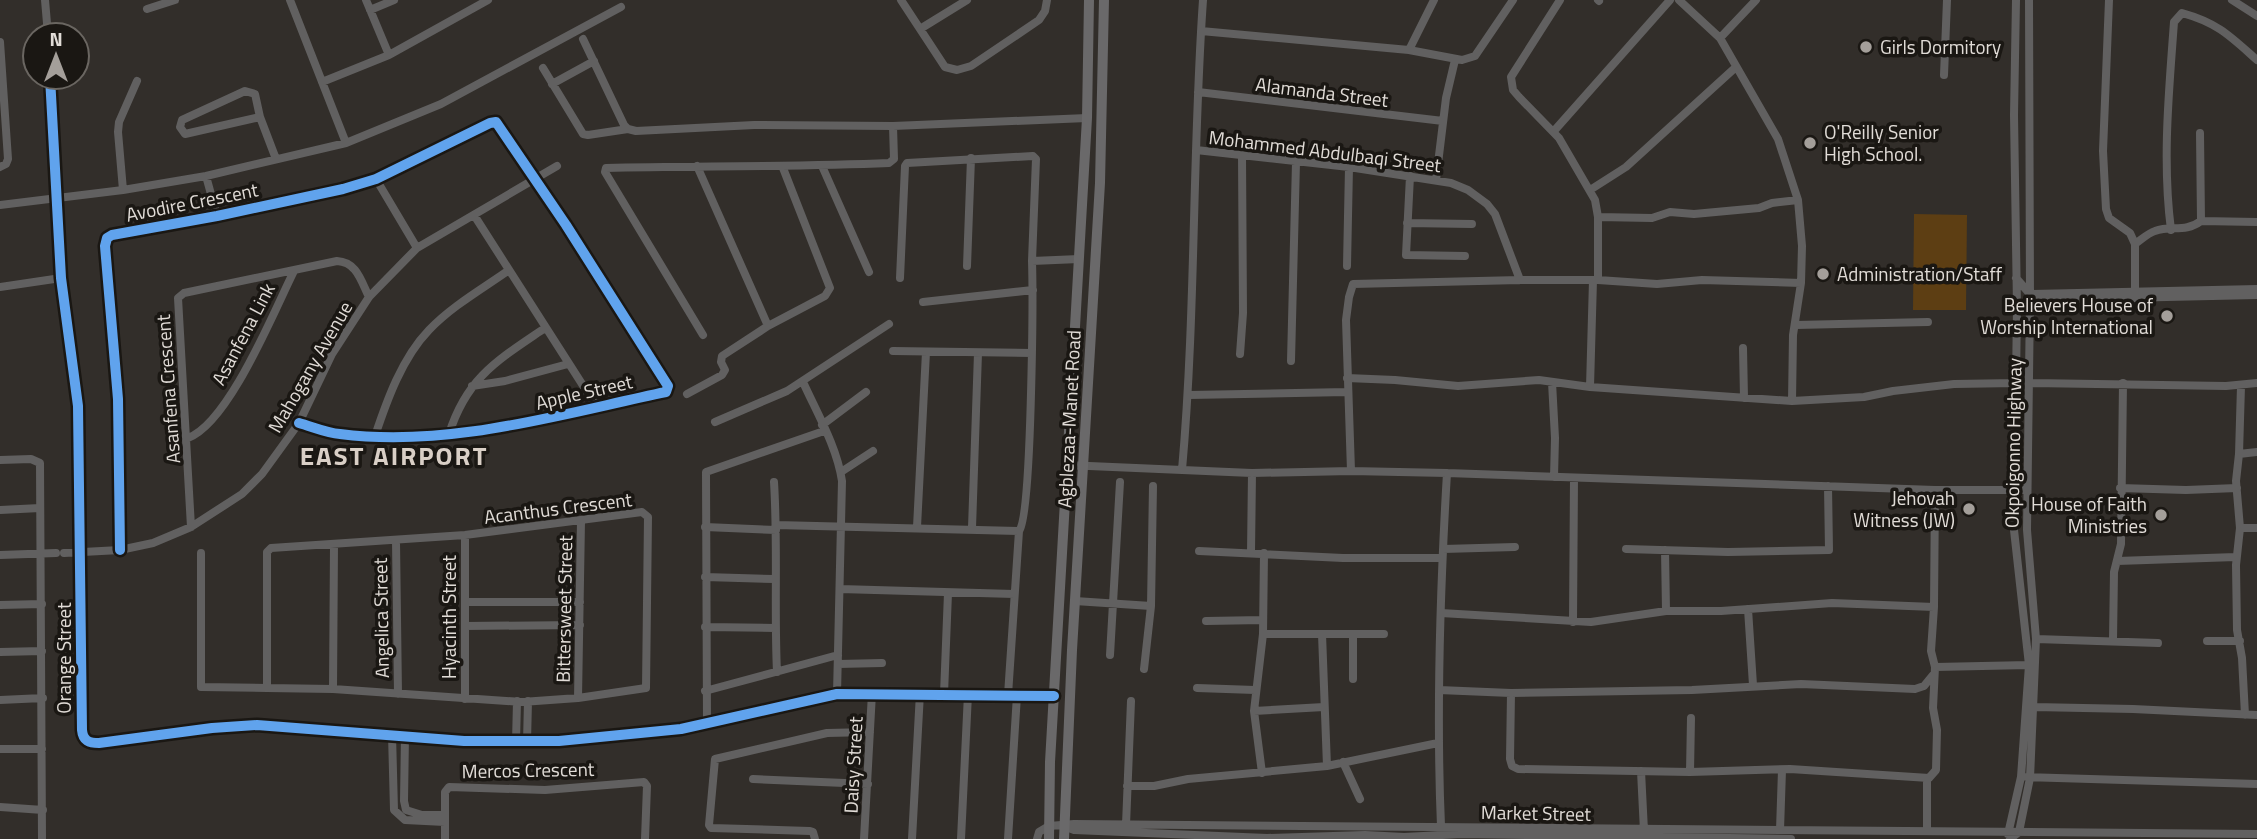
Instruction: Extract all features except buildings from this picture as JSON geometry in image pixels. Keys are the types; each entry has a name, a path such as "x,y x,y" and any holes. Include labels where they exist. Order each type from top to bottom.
{"main road":[{"name":"Agblezaa-Manet Road","path":"1049,834 1066,465 1087,118 1089,0"},
{"name":"Agblezaa-Manet Road","path":"1068,835 1075,601 1100,183 1104,0"}],"street":[{"path":"45,0 47,21"},
{"path":"147,9 175,0"},
{"path":"290,0 346,143"},
{"path":"366,0 389,55"},
{"path":"370,10 394,0"},
{"path":"322,82 389,55 488,0"},
{"path":"901,0 945,67 957,70 965,69 1039,20 1045,11 1047,0"},
{"path":"920,29 967,0"},
{"path":"1182,470 1189,395 1203,0"},
{"path":"1409,51 1434,0"},
{"path":"1201,31 1409,51 1466,60 1475,56 1513,0"},
{"path":"1560,0 1511,78 1513,90 1553,131 1597,206 1590,387"},
{"path":"1553,131 1670,0"},
{"path":"1679,0 1720,38 1778,139 1798,200 1802,246 1801,283 1793,335 1792,401"},
{"path":"1720,38 1756,0"},
{"path":"1944,75 1947,0"},
{"name":"Okpoigonno Highway","path":"2016,0 2014,115 2017,307 2013,490 2016,563 2025,615 2029,665 2026,777"},
{"name":"Okpoigonno Highway","path":"2014,835 2026,777 2034,707 2036,639 2027,530 2030,297 2029,0"},
{"path":"2109,0 2103,137 2106,209 2109,218 2130,233 2135,244 2135,295"},
{"path":"2232,0 2257,16"},
{"path":"0,205 123,190 206,176 346,143 441,104 621,7"},
{"path":"2171,230 2166,196 2166,153 2174,22 2182,13 2206,19 2222,29 2257,60"},
{"path":"583,38 628,129"},
{"path":"0,42 8,160 0,167"},
{"path":"1436,180 1443,121 1455,60"},
{"path":"552,84 594,61"},
{"path":"1590,190 1626,167 1736,66"},
{"path":"543,68 585,135 628,129 636,131 754,125 893,126 1087,118"},
{"path":"123,190 118,132 122,112 137,80"},
{"name":"Orange Street","path":"51,91 61,278 78,406 82,737 86,740 99,743 212,727 257,725 464,741 527,742 656,733 837,694 1054,696"},
{"path":"260,117 185,134 180,127 182,120 245,91 255,94 260,117 276,159"},
{"name":"Alamanda Street","path":"1198,93 1443,121"},
{"name":"Avodire Crescent","path":"120,550 118,399 105,242 112,235 344,189 376,179 496,122 535,178"},
{"path":"703,335 604,170 697,166 783,168 893,161 893,126"},
{"path":"2200,133 2201,221"},
{"name":"Mohammed Abdulbaqi Street","path":"1196,150 1349,167 1436,180 1468,190 1487,204 1495,214 1520,280"},
{"path":"1240,354 1243,313 1241,155"},
{"path":"900,278 905,164 971,158 1029,156 1036,159 1032,353 1025,506 1023,527 1019,531 1014,594 1008,839"},
{"path":"967,266 971,158"},
{"path":"1291,362 1296,162"},
{"name":"Mahogany Avenue","path":"0,555 120,550 153,543 191,527 242,494 262,474 299,423 332,354 369,298 416,248 557,166"},
{"path":"697,166 768,326"},
{"path":"822,166 869,272"},
{"path":"1347,266 1349,167"},
{"path":"687,394 722,375 725,370 721,362 722,356 768,326 825,296 830,288 783,168"},
{"path":"206,176 217,216"},
{"path":"1410,176 1408,256 1465,256"},
{"name":"Apple Street","path":"299,423 338,434 449,434 506,427 666,392 668,386 535,178"},
{"path":"376,179 416,248"},
{"path":"1598,217 1652,218 1670,212 1694,214 1759,208 1798,200"},
{"path":"474,215 598,409"},
{"path":"2135,244 2151,232 2193,227 2201,221 2257,222"},
{"path":"1407,223 1472,224"},
{"path":"1032,261 1079,259"},
{"name":"Asanfena Crescent","path":"191,527 178,298 184,293 337,261 354,267 369,298"},
{"name":"Asanfena Link","path":"188,438 204,428 215,416 241,379 294,271"},
{"path":"374,436 406,362 428,331 459,304 509,271"},
{"path":"0,287 61,278"},
{"path":"2016,278 2030,297"},
{"path":"1350,471 1346,320 1353,284 1520,280 1657,284 1702,280 1801,283"},
{"path":"2135,295 2257,289"},
{"path":"923,302 1033,290"},
{"path":"2017,307 2030,297 2257,295"},
{"path":"1796,326 1928,323"},
{"path":"715,422 803,382 889,324"},
{"path":"449,434 457,410 472,386 494,363 545,328"},
{"path":"1743,348 1744,398"},
{"path":"893,351 1032,353"},
{"path":"917,527 926,352"},
{"path":"972,528 978,353"},
{"path":"472,386 505,381 568,364"},
{"path":"1347,379 1458,386 1520,380 1792,401 1864,397 1954,384 2016,383"},
{"path":"803,382 841,472 837,694"},
{"path":"1552,382 1554,477"},
{"path":"2029,383 2241,386 2257,383"},
{"path":"2113,640 2114,583 2121,544 2123,383"},
{"path":"2241,386 2236,472 2241,528 2236,557 2237,630 2245,715"},
{"path":"707,723 706,472 823,428 866,392"},
{"path":"1189,395 1347,392"},
{"path":"841,472 873,451"},
{"path":"2239,454 2257,452"},
{"path":"0,460 38,461 43,698 42,839"},
{"path":"1066,465 1252,473 1447,473 2027,491"},
{"path":"1251,553 1252,473"},
{"path":"1441,826 1438,743 1442,554 1447,473"},
{"path":"1573,622 1574,478"},
{"path":"774,482 777,672"},
{"path":"1110,655 1120,482"},
{"path":"1144,669 1151,606 1153,486"},
{"path":"1626,549 1829,550 1828,486"},
{"path":"2120,488 2237,488"},
{"path":"1510,692 1510,759 1512,766 1518,769 1690,772 1824,770 1927,779 1934,775 1936,770 1937,730 1933,708 1934,671 1931,651 1935,489"},
{"path":"0,510 40,508"},
{"name":"Acanthus Crescent","path":"201,553 201,687 267,688 333,689 517,701 578,698 641,691 646,688 648,517 642,512 465,536 268,549 267,688"},
{"name":"Bittersweet Street","path":"578,698 581,521"},
{"path":"705,527 842,526 1019,531"},
{"path":"2241,528 2257,528"},
{"name":"Hyacinth Street","path":"465,536 465,699"},
{"name":"Angelica Street","path":"396,541 398,694"},
{"path":"333,689 334,545"},
{"path":"1199,551 1343,558 1442,554 1515,547"},
{"path":"1665,550 1666,611"},
{"path":"1262,773 1254,710 1263,620 1264,553"},
{"path":"2117,561 2236,557"},
{"path":"705,577 774,579"},
{"path":"840,589 1014,594"},
{"path":"944,694 948,593"},
{"path":"1075,601 1151,606"},
{"path":"465,602 580,602"},
{"path":"1441,613 1573,622 1601,621 1666,611 1832,603 1934,607"},
{"path":"0,605 42,604"},
{"path":"1748,609 1753,685"},
{"path":"1206,621 1263,620"},
{"path":"465,626 580,625"},
{"path":"705,627 775,628"},
{"path":"1262,634 1384,634"},
{"path":"1322,634 1327,766"},
{"path":"1353,634 1353,679"},
{"path":"2036,639 2158,643"},
{"path":"2207,641 2240,641"},
{"path":"0,652 42,651"},
{"path":"705,691 838,659 882,663"},
{"path":"1934,671 2029,665"},
{"path":"1439,691 1692,690 1801,684 1915,689 1924,686 1934,671"},
{"path":"1197,688 1255,690"},
{"name":"Daisy Street","path":"864,839 872,693"},
{"path":"912,839 920,694"},
{"path":"961,839 968,694"},
{"path":"0,700 43,698"},
{"path":"516,742 517,701"},
{"path":"527,742 528,701"},
{"path":"1126,825 1131,701"},
{"path":"1254,710 1324,707"},
{"path":"2034,707 2257,715"},
{"path":"1690,772 1691,718"},
{"path":"815,839 810,831 711,828 709,825 715,759 827,733 870,732"},
{"path":"392,734 394,810 405,820 445,819"},
{"path":"405,735 406,810 412,814 445,819"},
{"path":"1128,786 1154,786 1188,779 1327,766 1438,743"},
{"path":"0,749 42,750"},
{"path":"1343,762 1360,799"},
{"path":"1780,830 1782,770"},
{"path":"1641,771 1644,831"},
{"path":"2026,777 2257,784"},
{"path":"753,779 868,784"},
{"path":"1927,779 1927,831"},
{"name":"Mercos Crescent","path":"445,839 445,792 449,786 545,790 644,782 647,786 645,839"},
{"path":"0,807 43,810"},
{"name":"Market Street","path":"1068,835 1074,824 1441,826 1644,831 1927,831 2014,835 2257,834"},
{"path":"1037,839 1039,832 1049,834"},
{"name":"Market Street","path":"1049,834 1268,838 1462,834 1535,838 1791,839"}],"shaded area":[{"path":"1914,214 1967,215 1966,310 1913,310"}],"cycle path":[{"path":"51,91 61,278 78,406 82,730 87,741 99,743 212,728 257,725 464,741 559,741 681,729 837,694 1054,696"},
{"path":"120,550 118,399 105,246 107,238 112,235 343,189 376,179 496,122 566,225 668,386 666,392 545,419 464,433 381,437 335,433 299,423"}],"place":[{"name":"Girls Dormitory","path":"1866,47"},
{"name":"O'Reilly Senior High School.","path":"1810,143"},
{"name":"Administration/Staff","path":"1823,274"},
{"name":"Believers House of Worship International","path":"2167,316"},
{"name":"Jehovah Witness (JW)","path":"1969,509"},
{"name":"House of Faith Ministries","path":"2161,515"}],"district":[{"name":"EAST AIRPORT","path":"394,456"}]}
